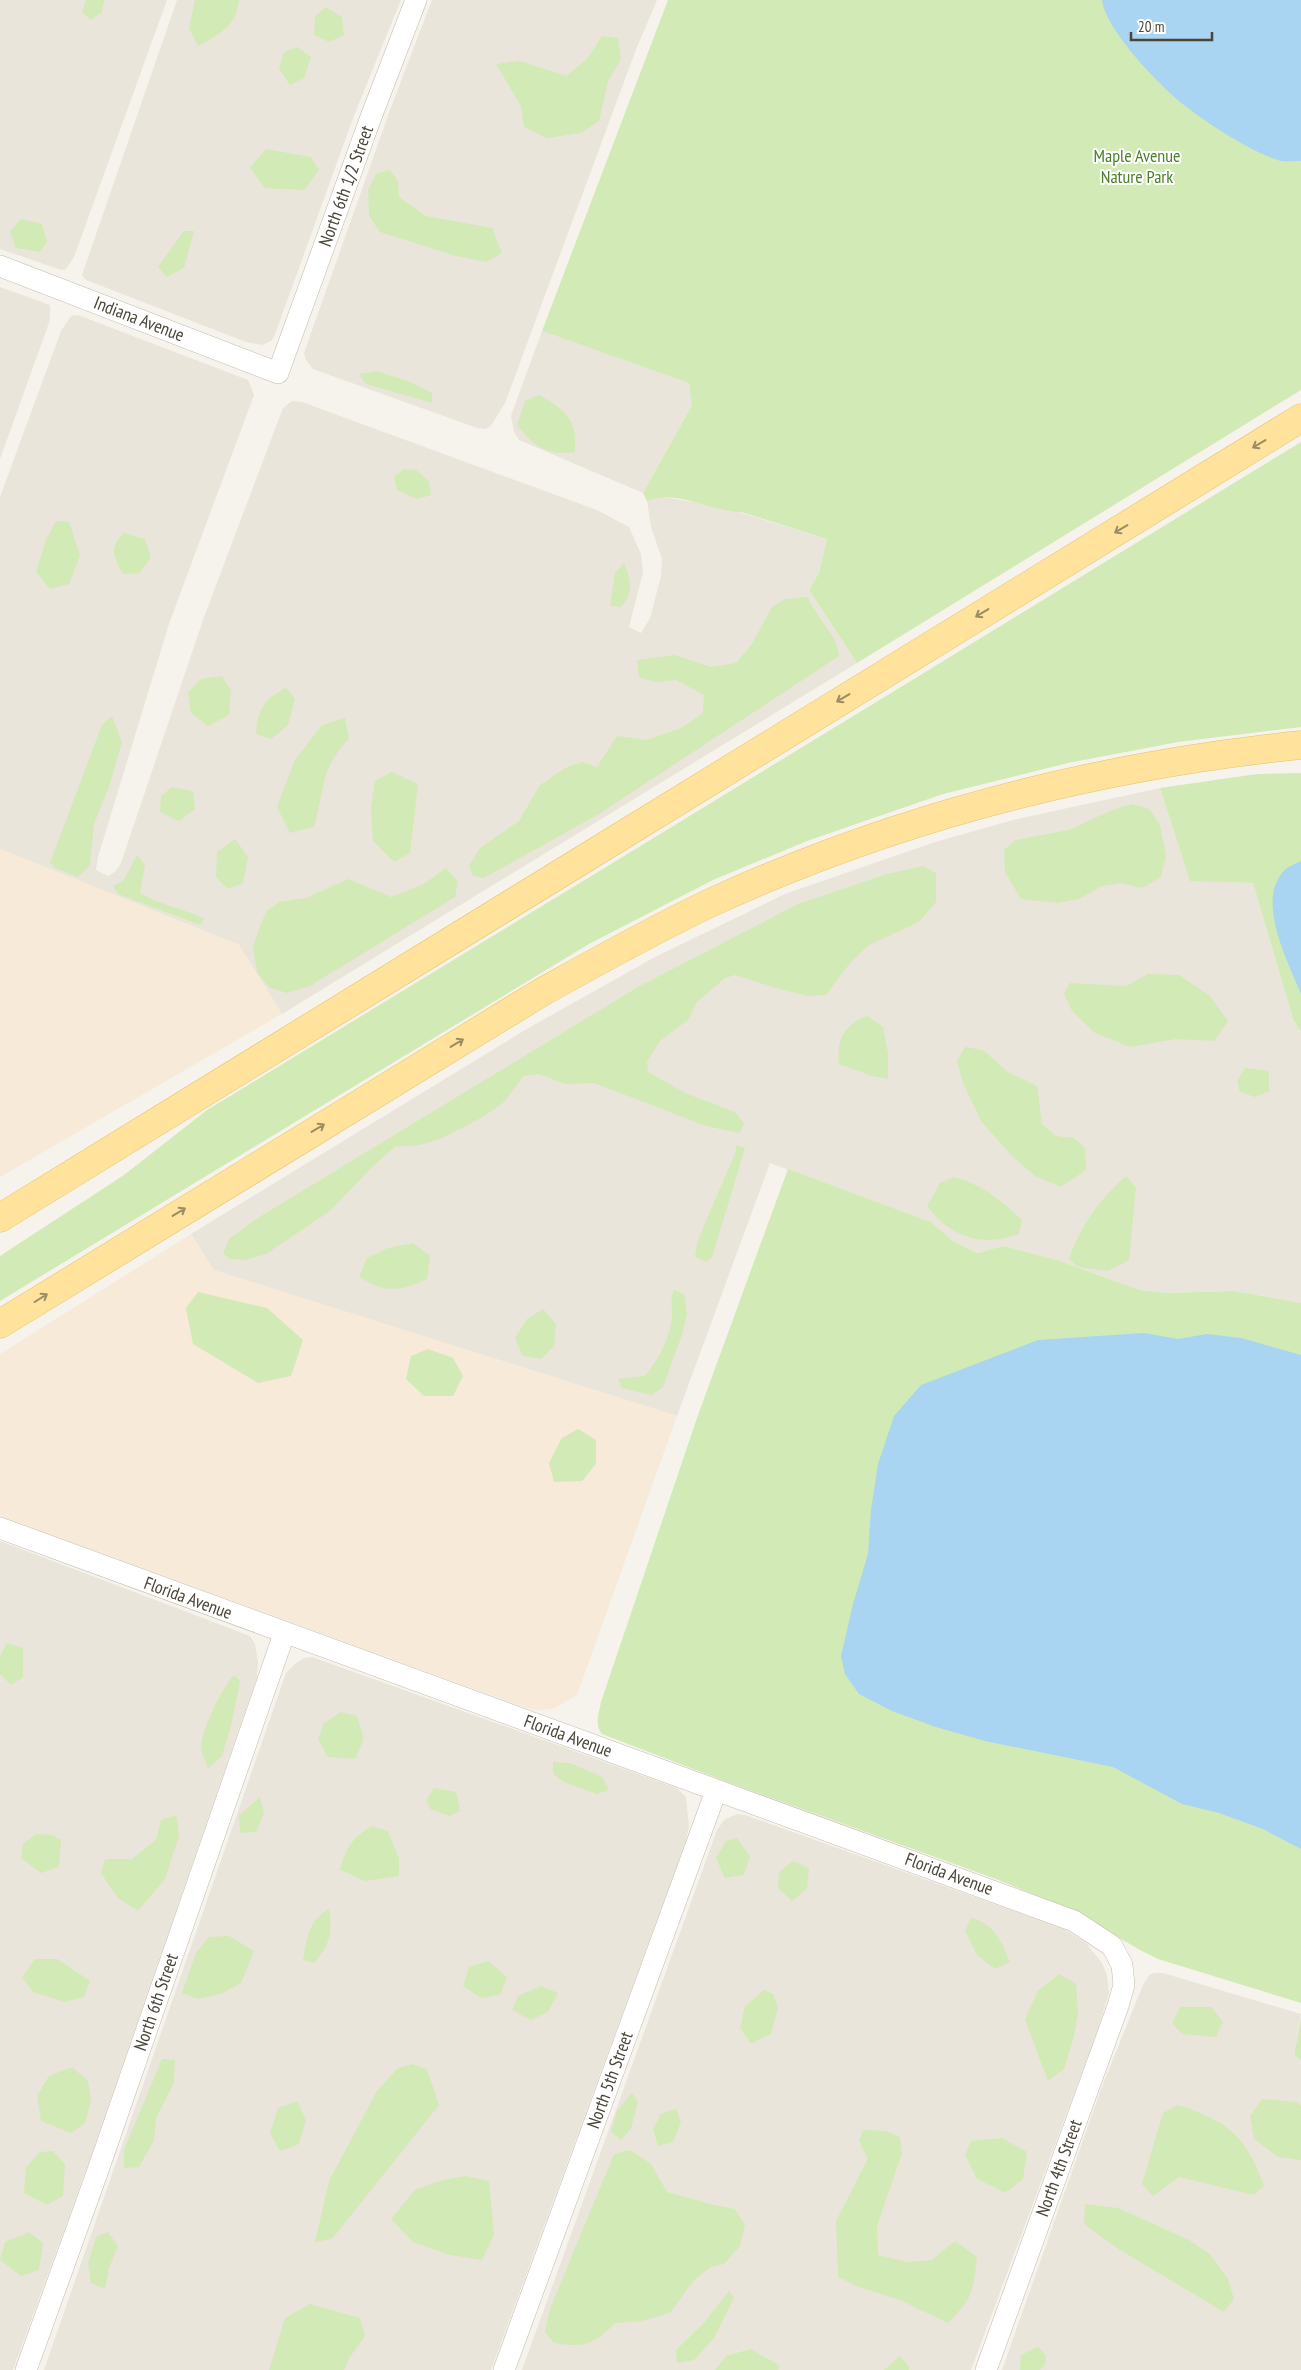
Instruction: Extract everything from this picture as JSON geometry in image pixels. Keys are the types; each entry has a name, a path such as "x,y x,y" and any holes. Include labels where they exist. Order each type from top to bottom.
{"main road":[{"path":"0,1218 1301,418"},
{"path":"0,1324 542,992 624,946 710,903 791,868 872,838 997,799 1151,764 1227,752 1301,745"}],"street":[{"name":"North 6th 1/2 Street","path":"278,372 416,0"},
{"name":"Indiana Avenue","path":"0,266 278,372"},
{"name":"Florida Avenue","path":"0,1528 284,1634 574,1737 1074,1921 1112,1946 1122,1965"},
{"name":"North 6th Street","path":"26,2370 100,2164 284,1634"},
{"name":"North 5th Street","path":"504,2370 716,1790"},
{"name":"North 4th Street","path":"986,2370 1118,2006 1124,1985 1122,1965"}],"shaded area":[{"path":"0,0 167,0 74,257 66,269 61,270 0,249"},
{"path":"177,0 401,0 355,113 274,337 271,341 262,345 246,342 86,280 82,275"},
{"path":"432,0 657,0 637,47 505,403 491,426 485,429 477,428 313,369 306,360 304,353 390,110"},
{"path":"0,287 50,305 50,320 0,459"},
{"path":"78,315 248,380 254,395 169,624 98,857 96,870 108,876 116,871 121,863 204,617 283,408 292,401 302,402 597,510 629,527 641,554 643,572 629,627 641,633 650,618 661,576 662,559 651,527 647,501 657,496 719,506 827,539 819,573 809,590 857,663 282,1014 239,945 0,849 0,497 61,331 71,316"},
{"path":"542,331 690,383 692,405 643,493 519,440 514,432 511,416"},
{"path":"1160,788 1190,880 1253,883 1293,1019 1301,1032 1301,1303 1234,1291 1166,1293 1140,1290 1057,1260 1003,1246 979,1253 954,1242 931,1222 770,1163 677,1416 213,1270 191,1234 525,1030 655,957 785,894 932,843 1013,820"},
{"path":"0,849 239,945 282,1014 0,1177"},
{"path":"191,1234 214,1270 677,1416 577,1695 553,1709 535,1710 523,1707 0,1516 0,1354"},
{"path":"0,1541 250,1636 255,1644 258,1662 257,1677 90,2159 13,2370 0,2370"},
{"path":"312,1657 677,1788 686,1797 689,1826 686,1841 491,2370 44,2370 286,1673 304,1658"},
{"path":"737,1814 745,1815 1064,1929 1086,1943 1102,1963 1107,1975 1109,1993 1098,2029 971,2370 522,2370 717,1830 724,1820"},
{"path":"1163,1973 1301,2014 1294,2055 1301,2060 1301,2370 1002,2370 1101,2089 1143,1985 1150,1974"}],"green space":[{"path":"86,0 104,0 102,12 91,20 82,12"},
{"path":"195,0 239,0 238,9 231,23 213,38 198,46 189,28"},
{"name":"Maple Avenue Nature Park","path":"668,0 1301,0 1301,390 857,663 809,590 819,573 827,539 741,512 682,499 670,497 647,501 643,493 692,405 689,383 542,331"},
{"path":"326,7 342,17 344,35 329,42 314,35 315,16"},
{"path":"602,36 618,38 621,59 608,82 599,121 581,133 547,138 524,127 521,106 496,64 520,61 566,76 588,58"},
{"path":"297,47 311,57 304,78 290,85 279,69 284,52"},
{"path":"266,149 311,157 319,170 304,190 265,188 250,168"},
{"path":"390,170 398,181 399,197 426,216 492,228 502,253 487,262 456,256 380,232 369,216 368,190 376,174"},
{"path":"21,219 42,224 47,242 40,252 16,248 10,232"},
{"path":"184,231 194,231 184,268 167,277 158,267"},
{"path":"376,371 410,382 432,393 432,403 366,384 359,374"},
{"path":"539,395 563,411 568,417 574,432 575,452 548,451 529,439 517,425 525,401"},
{"path":"1301,442 1301,727 1178,742 1068,763 943,794 807,841 713,880 589,944 0,1301 0,1256 124,1175 207,1110"},
{"path":"404,469 416,470 429,481 431,495 417,499 397,490 394,477"},
{"path":"56,521 69,522 80,555 69,584 50,589 36,572 46,540"},
{"path":"124,533 145,539 151,558 139,573 123,574 115,558 114,548"},
{"path":"624,563 630,581 630,591 621,607 610,606 615,573"},
{"path":"808,597 835,641 839,656 599,814 484,878 473,876 469,866 480,848 519,821 540,785 565,768 582,762 597,767 617,736 647,740 681,728 703,713 704,695 676,680 654,682 639,677 637,660 675,655 711,667 736,663 752,644 772,607 785,599"},
{"path":"222,676 231,691 229,715 208,726 191,713 188,693 201,679"},
{"path":"286,688 295,699 288,725 271,739 256,734 258,718 263,706 272,697"},
{"path":"112,716 122,742 109,787 94,824 90,865 78,877 55,868 50,863 102,725"},
{"path":"345,718 349,739 328,770 314,827 290,833 277,807 295,760 322,725"},
{"path":"392,772 418,784 410,853 394,862 373,841 371,807 375,781"},
{"path":"1301,773 1301,1032 1293,1019 1253,883 1190,881 1160,788 1257,774"},
{"path":"172,787 193,791 195,809 179,821 160,812 161,796"},
{"path":"1132,804 1149,809 1160,825 1166,855 1161,877 1142,888 1121,883 1102,886 1079,899 1058,903 1021,899 1005,872 1004,850 1016,840 1069,830 1112,810"},
{"path":"235,839 248,857 243,883 228,889 216,877 217,852"},
{"path":"137,855 145,865 140,893 155,901 204,919 200,925 118,894 113,886 124,880"},
{"path":"923,866 936,873 936,902 919,922 869,945 850,963 826,995 809,996 735,975 725,978 697,1002 689,1019 660,1041 647,1062 648,1072 685,1093 735,1112 744,1123 740,1133 706,1126 594,1083 565,1084 539,1074 524,1076 503,1103 483,1117 440,1139 420,1145 395,1147 374,1165 330,1211 266,1254 245,1260 230,1259 223,1254 229,1239 256,1219 638,987 798,904 887,874"},
{"path":"446,868 458,882 455,897 310,986 287,993 270,988 257,973 253,947 267,911 279,902 306,898 348,879 391,897 424,884"},
{"path":"1148,974 1179,975 1210,996 1228,1021 1214,1041 1176,1039 1130,1047 1095,1033 1072,1011 1064,994 1070,983 1126,986"},
{"path":"867,1016 883,1027 888,1053 888,1079 872,1076 839,1064 839,1048 843,1034 852,1024"},
{"path":"965,1047 983,1050 1008,1072 1037,1086 1042,1124 1056,1136 1074,1138 1085,1148 1086,1170 1061,1187 1035,1176 1011,1155 981,1121 963,1083 957,1061"},
{"path":"1245,1068 1269,1071 1269,1091 1255,1097 1240,1092 1237,1081"},
{"path":"737,1145 745,1148 712,1257 706,1262 695,1257 697,1242"},
{"path":"788,1169 931,1222 954,1242 978,1253 1003,1246 1057,1260 1140,1290 1166,1293 1234,1291 1301,1303 1301,2003 1158,1959 1072,1910 996,1879 722,1780 602,1734 598,1727 601,1702 698,1415"},
{"path":"1126,1176 1136,1188 1129,1260 1108,1271 1078,1267 1069,1259 1079,1235 1099,1204"},
{"path":"954,1177 982,1189 999,1200 1022,1220 1019,1234 992,1240 968,1237 956,1232 936,1217 927,1206 940,1183"},
{"path":"413,1243 430,1256 427,1279 409,1286 393,1289 377,1286 359,1277 367,1258 388,1248"},
{"path":"674,1290 684,1294 687,1313 682,1335 663,1387 651,1395 622,1388 618,1379 645,1376 659,1355 669,1331"},
{"path":"198,1292 267,1308 303,1340 291,1376 258,1383 193,1344 186,1308"},
{"path":"543,1309 556,1324 554,1346 541,1359 523,1356 515,1338 527,1319"},
{"path":"428,1349 453,1358 463,1376 453,1396 424,1396 406,1379 411,1356"},
{"path":"578,1429 596,1440 596,1464 582,1481 554,1482 549,1463 562,1438"},
{"path":"7,1643 23,1648 23,1677 11,1685 0,1674 0,1656"},
{"path":"234,1675 240,1681 231,1726 222,1756 208,1768 201,1748 205,1728 223,1690"},
{"path":"341,1712 357,1716 364,1739 355,1759 328,1757 318,1739 324,1723"},
{"path":"553,1762 570,1763 602,1777 609,1790 597,1794 564,1782 553,1774"},
{"path":"434,1788 456,1792 460,1811 449,1816 430,1809 426,1800"},
{"path":"260,1797 264,1814 256,1832 240,1833 239,1816"},
{"path":"176,1815 179,1836 165,1879 138,1911 118,1898 101,1873 105,1859 132,1859 156,1840 161,1820"},
{"path":"372,1826 388,1831 399,1859 399,1876 365,1881 340,1870 347,1849 360,1834"},
{"path":"36,1834 52,1835 61,1840 59,1867 41,1873 21,1858 23,1844"},
{"path":"737,1838 750,1856 744,1875 725,1878 716,1858 726,1841"},
{"path":"793,1861 809,1868 807,1889 792,1901 778,1888 779,1872"},
{"path":"329,1909 331,1925 329,1938 324,1950 314,1963 303,1960 307,1938 313,1924 322,1913"},
{"path":"971,1918 986,1924 992,1929 1000,1940 1010,1962 995,1969 977,1955 965,1931"},
{"path":"229,1936 254,1951 241,1983 221,1994 197,1999 182,1993 196,1953 209,1937"},
{"path":"35,1959 57,1959 90,1981 84,1997 65,2002 33,1992 22,1977"},
{"path":"488,1961 507,1977 500,1995 481,1998 463,1986 469,1967"},
{"path":"1059,1974 1076,1984 1078,2013 1074,2036 1064,2069 1048,2081 1025,2019 1038,1991"},
{"path":"541,1986 558,1993 548,2012 531,2020 512,2010 518,1996"},
{"path":"764,1990 773,1994 778,2008 771,2034 751,2044 740,2028 745,2006"},
{"path":"1180,2007 1211,2007 1223,2022 1216,2037 1182,2034 1172,2023"},
{"path":"1301,2017 1301,2060 1294,2055"},
{"path":"162,2059 175,2060 174,2083 156,2118 154,2140 139,2167 124,2168 124,2150"},
{"path":"412,2064 427,2069 439,2105 332,2239 315,2242 329,2181 377,2091 398,2068"},
{"path":"72,2067 88,2081 91,2101 85,2123 71,2133 41,2121 37,2096 49,2076"},
{"path":"632,2093 638,2102 631,2128 621,2140 611,2132 617,2111"},
{"path":"1262,2099 1296,2102 1301,2105 1301,2160 1278,2157 1254,2139 1250,2116"},
{"path":"297,2101 306,2120 299,2144 280,2151 270,2133 278,2108"},
{"path":"1178,2105 1210,2117 1233,2133 1250,2154 1264,2186 1254,2195 1179,2177 1153,2196 1142,2184 1163,2113"},
{"path":"676,2109 681,2122 673,2142 658,2146 653,2129 661,2114"},
{"path":"863,2130 886,2131 900,2137 902,2153 877,2226 878,2255 907,2262 932,2260 955,2241 977,2257 973,2287 970,2294 963,2307 948,2323 900,2300 859,2287 838,2277 836,2221 868,2159 859,2141"},
{"path":"1002,2138 1027,2152 1023,2179 1005,2193 977,2179 965,2155 971,2141"},
{"path":"630,2150 651,2164 667,2192 735,2209 745,2225 740,2246 724,2264 711,2267 695,2279 670,2313 642,2321 615,2323 601,2336 581,2345 554,2343 545,2332 550,2309 614,2154"},
{"path":"53,2151 65,2165 63,2196 47,2205 24,2193 26,2168 40,2152"},
{"path":"466,2176 489,2181 494,2235 482,2260 450,2255 413,2242 391,2219 415,2190 442,2180"},
{"path":"1085,2204 1118,2208 1189,2240 1211,2255 1228,2279 1234,2299 1224,2312 1120,2250 1084,2224"},
{"path":"29,2232 43,2243 39,2270 21,2276 0,2260 5,2242"},
{"path":"108,2232 118,2246 109,2268 105,2289 91,2283 88,2263 96,2237"},
{"path":"729,2291 734,2298 714,2338 694,2360 677,2363 676,2350 703,2324"},
{"path":"310,2304 360,2318 365,2336 350,2357 344,2370 269,2370 285,2318"},
{"path":"1038,2347 1046,2355 1046,2363 1040,2370 1020,2370 1021,2355"},
{"path":"751,2349 780,2366 778,2370 715,2370 726,2356"},
{"path":"900,2356 909,2367 909,2370 884,2370"}],"water":[{"path":"1102,0 1301,0 1301,161 1282,161 1256,151 1224,133 1171,94 1120,37 1105,11"},
{"path":"1301,861 1301,994 1276,929 1273,895 1277,880 1287,868"},
{"path":"1144,1333 1178,1339 1207,1334 1241,1338 1301,1355 1301,1849 1263,1829 1219,1813 1182,1804 1113,1767 985,1741 936,1727 892,1711 859,1694 845,1674 841,1656 853,1604 868,1554 871,1510 878,1464 894,1416 921,1385 1038,1340"}]}
